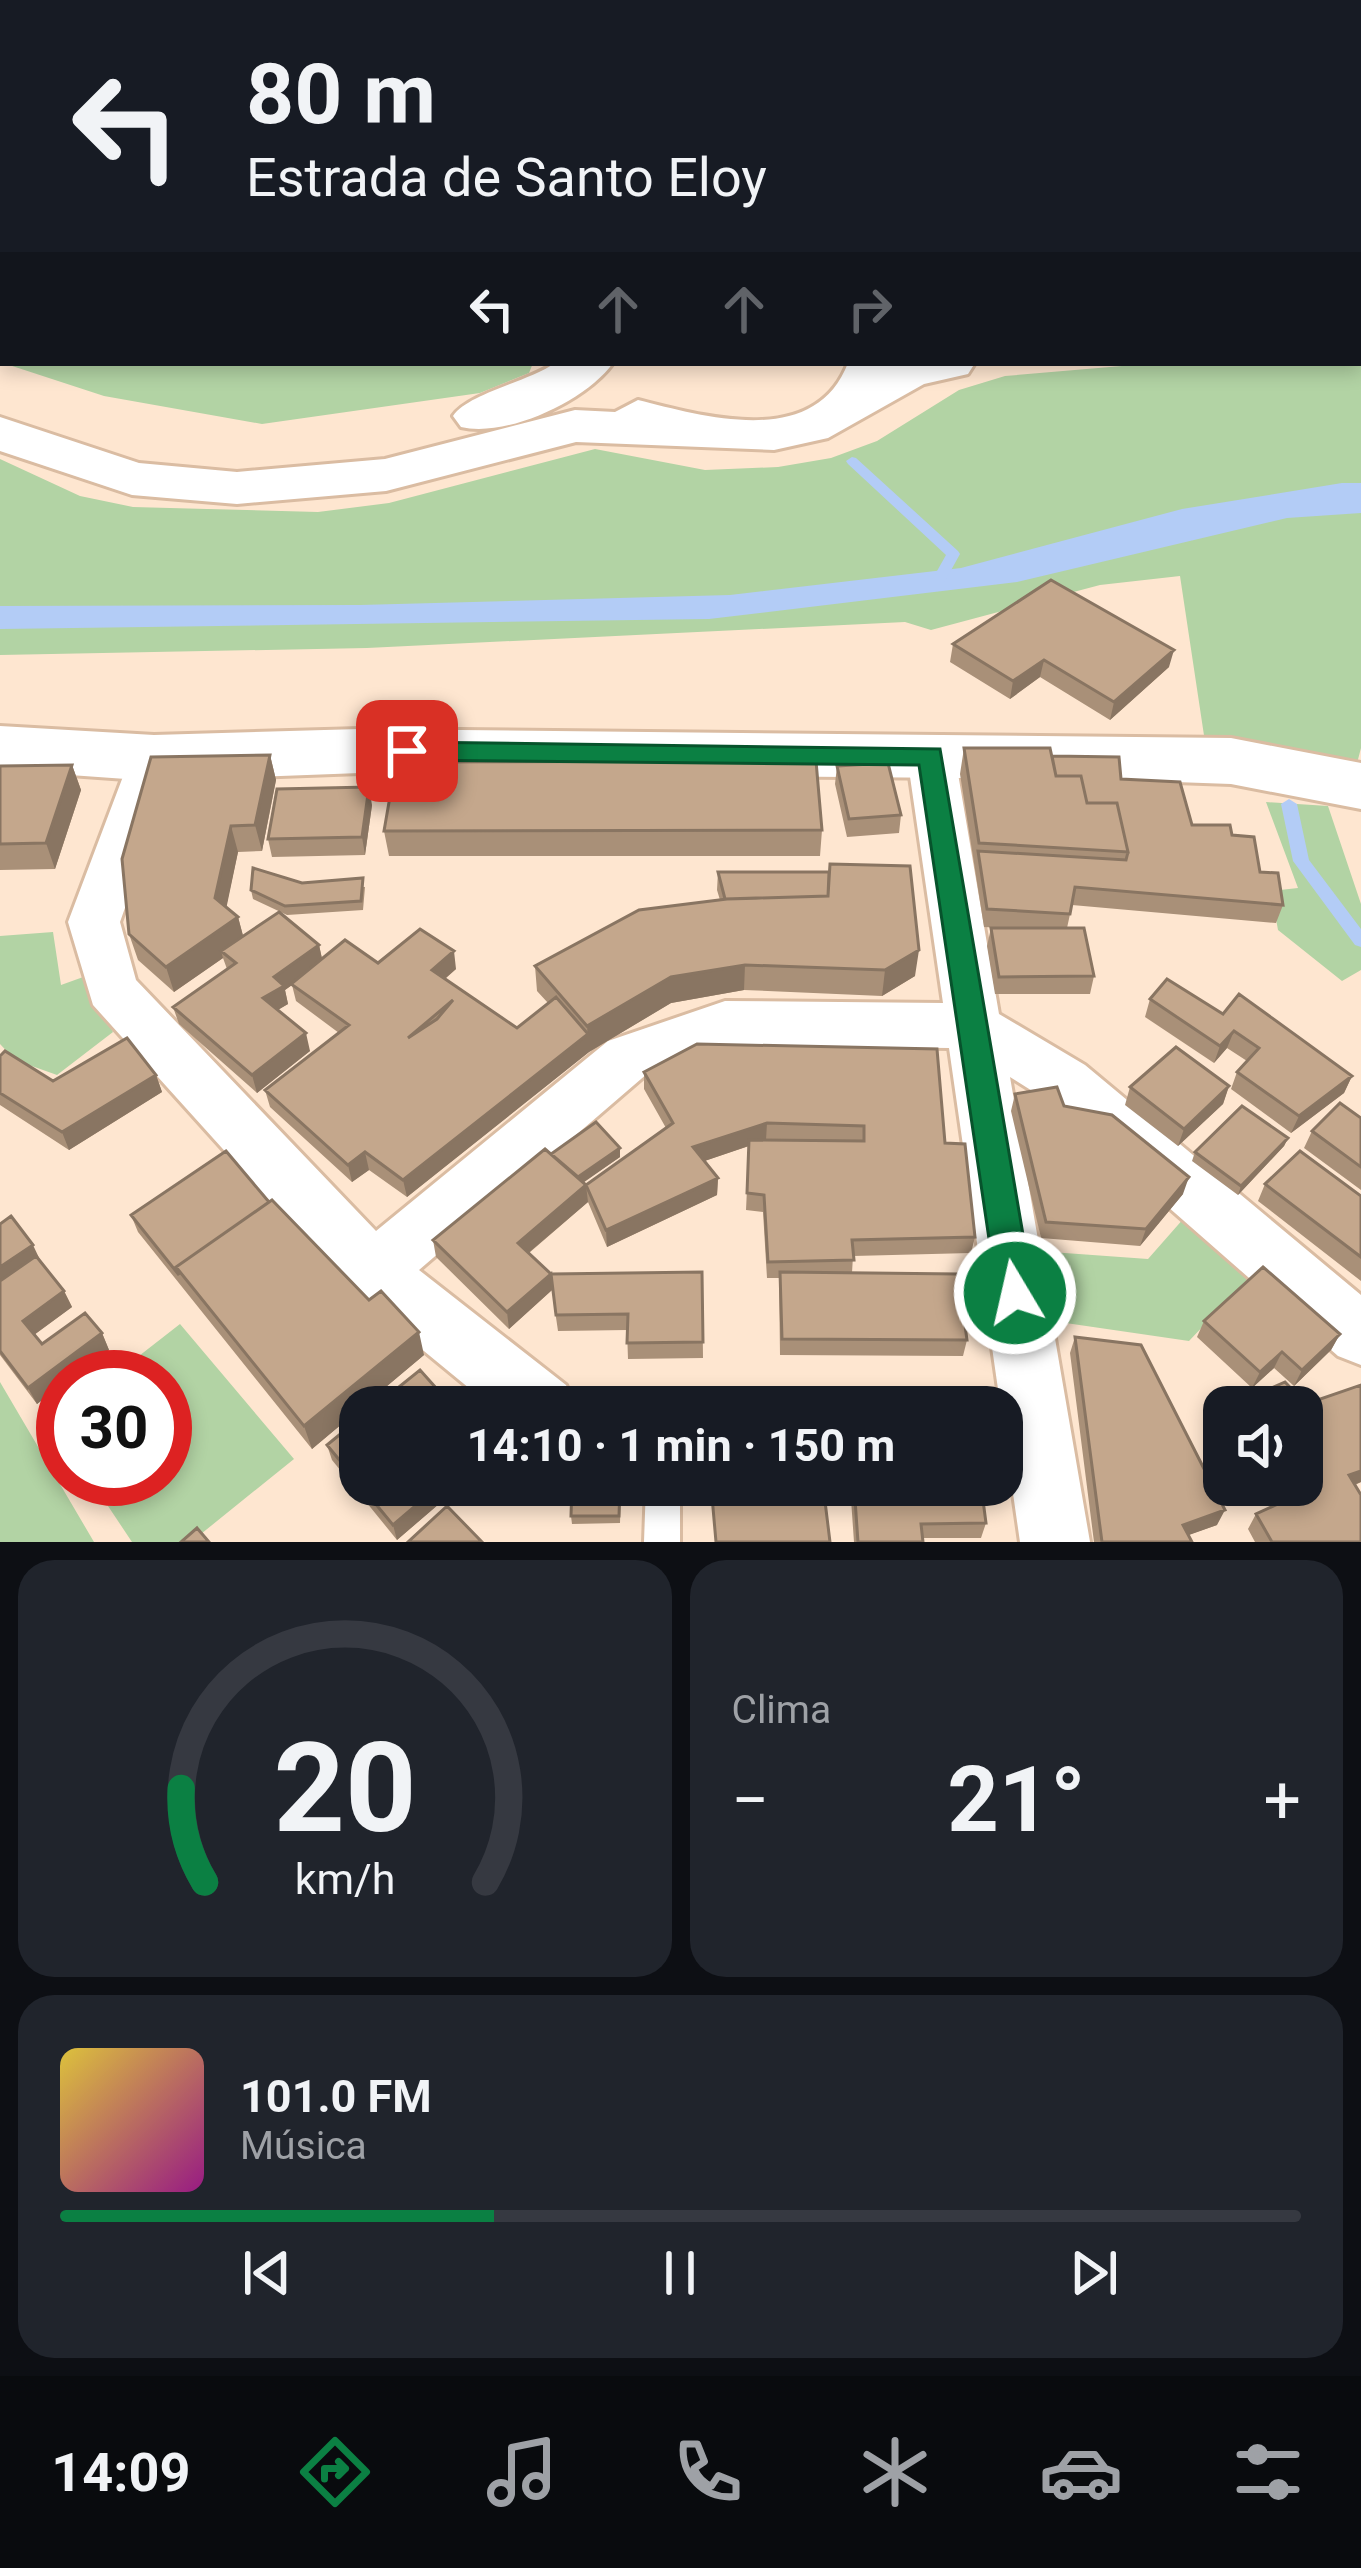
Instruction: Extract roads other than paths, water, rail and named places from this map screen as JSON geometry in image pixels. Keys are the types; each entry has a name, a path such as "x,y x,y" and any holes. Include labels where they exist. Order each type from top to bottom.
{"main road":[{"path":"0,389 149,442 237,452 292,450 356,444 492,412 549,391 587,366"},
{"path":"593,366 615,401 643,419 680,431"},
{"path":"0,433 132,479 237,488 386,475 574,426 760,436 831,418 864,382 937,366"},
{"path":"0,748 154,758 360,751 1231,761 1361,786"}],"street":[{"path":"931,756 974,1026 1013,1386"},
{"path":"154,758 94,922 112,990 373,1271 517,1386"},
{"path":"373,1271 628,1057 725,1023 974,1026 1065,1082 1361,1335"},
{"path":"1023,1438 1055,1542"}],"lane":[{"path":"662,1542 663,1506"}],"water":[{"path":"1361,483 1361,513 1287,518 1017,582 709,619 0,629 0,606 360,605 730,595 961,568 1182,509"}],"waterway":[{"path":"852,461 953,554 939,580"},
{"path":"1289,804 1301,861 1361,941"}]}
